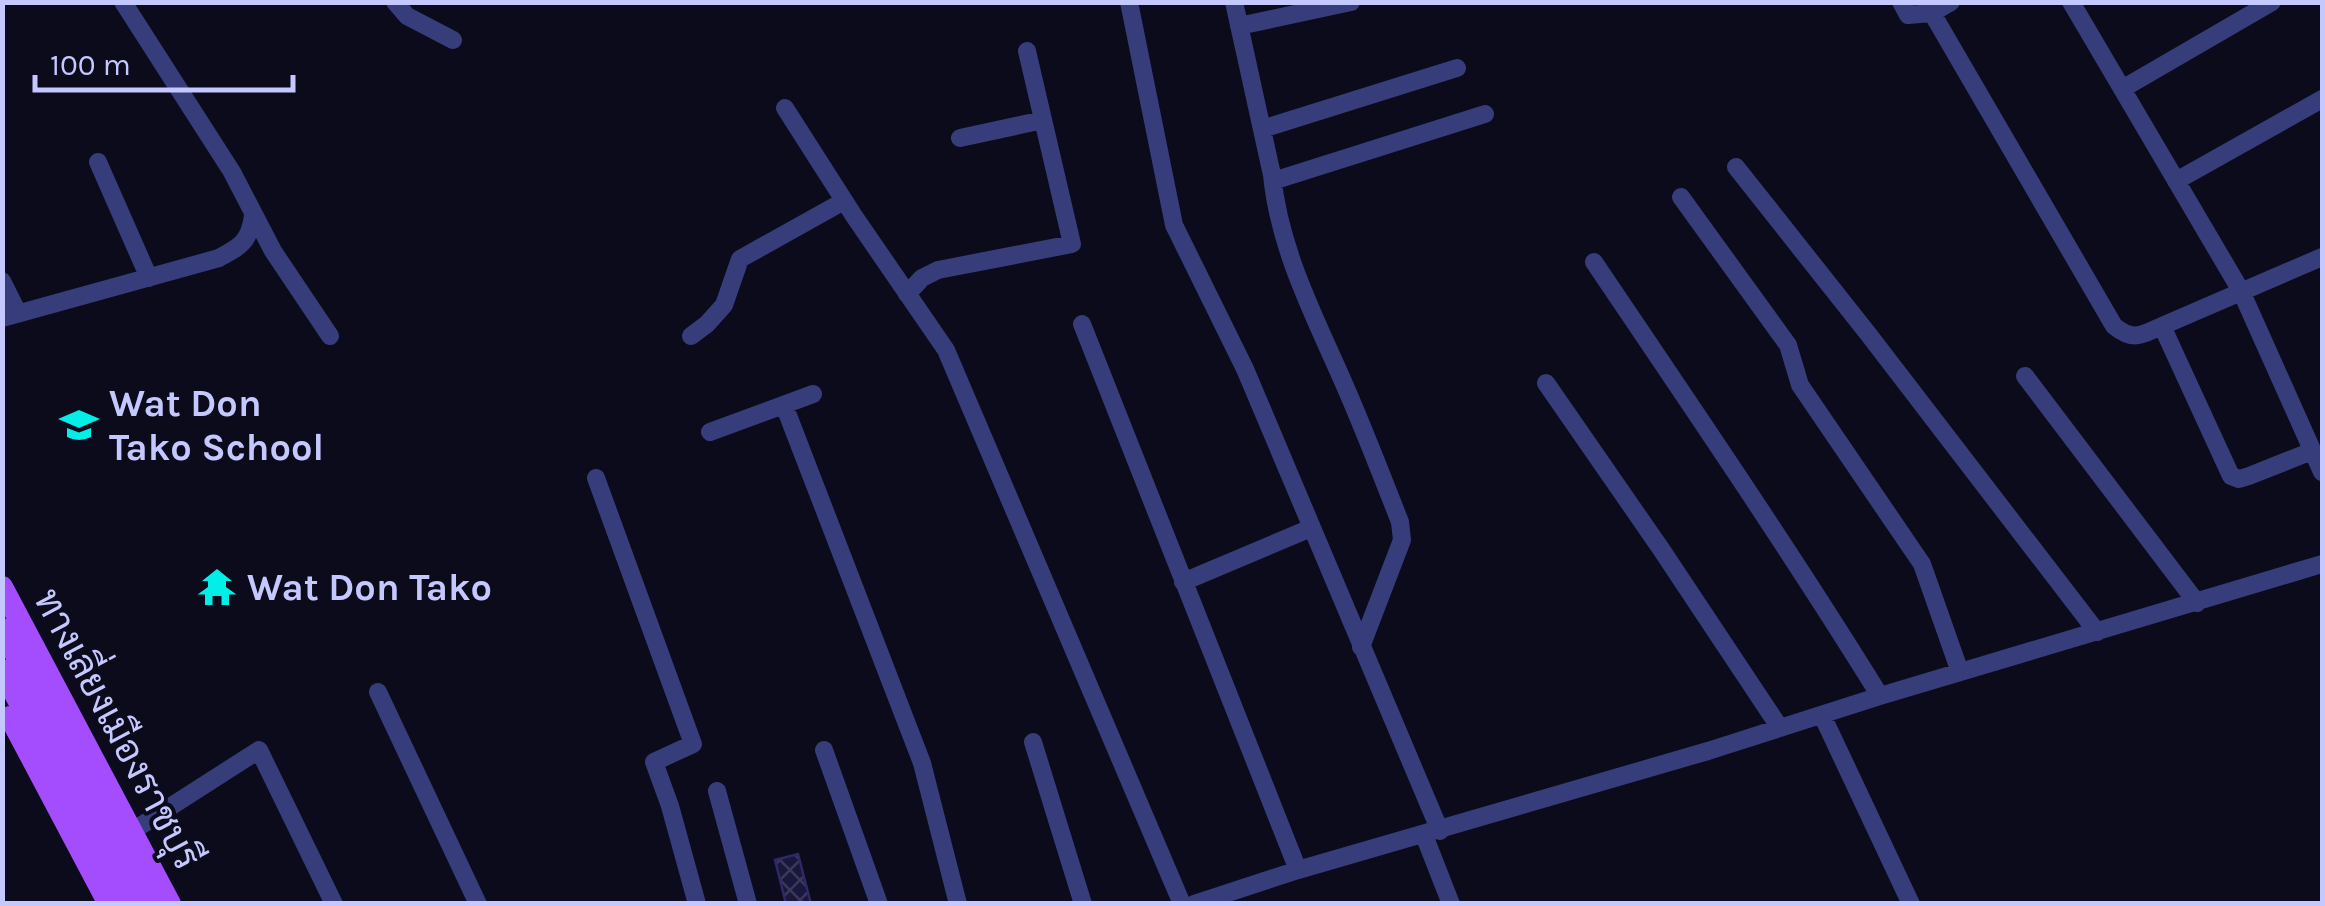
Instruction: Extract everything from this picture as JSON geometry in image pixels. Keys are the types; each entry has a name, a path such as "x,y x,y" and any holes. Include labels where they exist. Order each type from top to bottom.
{"main road":[{"name":"ทางเลี่ยงเมืองราชบุรี","path":"2,587 170,904"},
{"name":"ทางเลี่ยงเมืองราชบุรี","path":"2,629 152,904"},
{"name":"ทางเลี่ยงเมืองราชบุรี","path":"2,670 130,904"},
{"path":"2,702 110,904"}],"street":[{"path":"123,2 232,172 273,251 330,336"},
{"path":"395,2 407,16 453,40"},
{"path":"1129,2 1174,224 1245,368 1361,647 1432,833 1451,904"},
{"path":"1234,2 1287,250 1400,522 1402,540 1361,647"},
{"path":"1239,26 1351,2"},
{"path":"1901,2 1908,15 1932,12 1950,2"},
{"path":"2071,2 2241,290 2322,472"},
{"path":"2122,89 2272,2"},
{"path":"1932,12 2114,326 2126,336 2138,337 2322,257"},
{"path":"907,294 922,278 938,270 1072,244 1026,52"},
{"path":"1262,129 1457,68"},
{"path":"2176,180 2322,100"},
{"path":"785,108 946,350 1182,904"},
{"path":"1272,182 1486,114"},
{"path":"960,138 1043,120"},
{"path":"98,162 150,278"},
{"path":"1736,167 2097,632"},
{"path":"1681,198 1788,346 1800,385 1922,564 1960,672"},
{"path":"691,336 724,306 740,259 844,201"},
{"path":"2,280 10,316 218,258 238,248 250,234 253,216"},
{"path":"1594,262 1738,475 1880,696"},
{"path":"1082,324 1298,870"},
{"path":"2162,326 2231,476 2249,476 2312,452"},
{"path":"2025,376 2197,603"},
{"path":"1546,383 1780,728"},
{"path":"710,432 812,394"},
{"path":"784,405 922,763 958,904"},
{"path":"596,478 693,744 654,762 698,904"},
{"path":"1182,582 1311,528"},
{"path":"1194,904 1235,897 1298,870 2322,564"},
{"path":"378,692 478,904"},
{"path":"1822,714 1910,904"},
{"path":"1033,742 1083,904"},
{"path":"131,832 260,750 334,904"},
{"path":"824,750 880,904"},
{"path":"717,791 748,904"}],"building":[{"path":"798,854 811,904 786,904 775,860"}],"place":[{"name":"Wat Don Tako School","path":"79,425"},
{"name":"Wat Don Tako","path":"217,587"}]}
